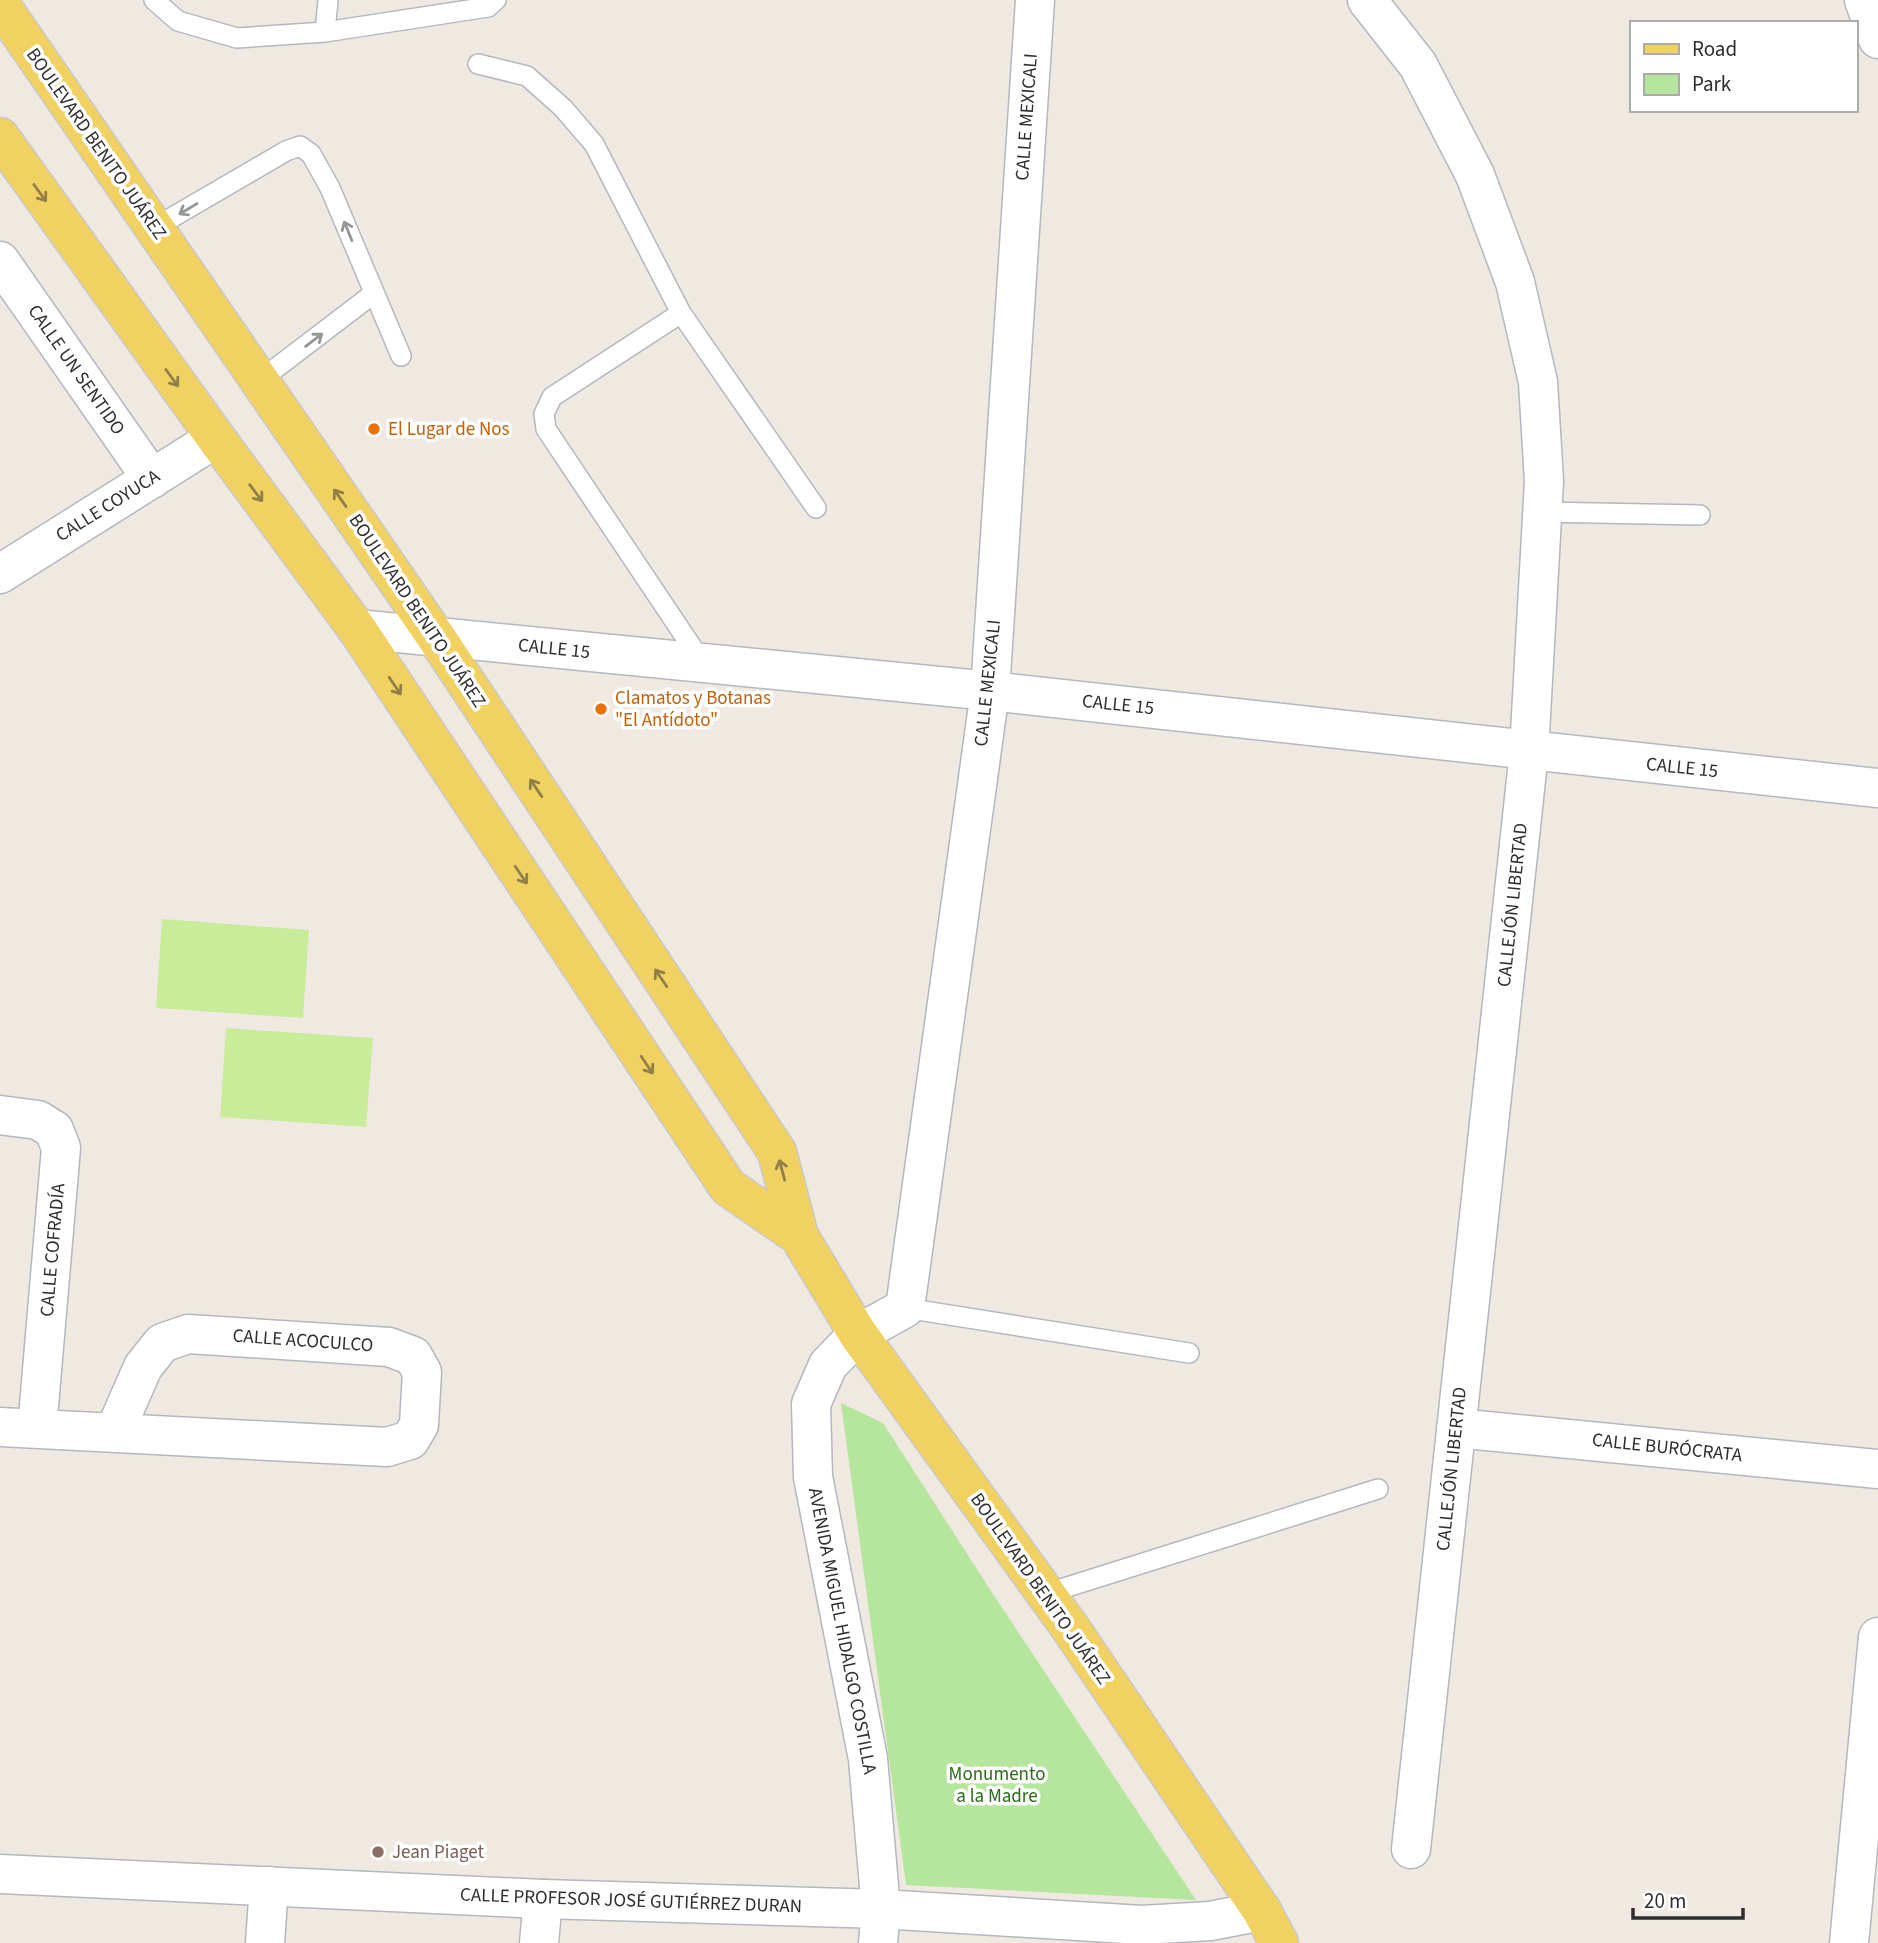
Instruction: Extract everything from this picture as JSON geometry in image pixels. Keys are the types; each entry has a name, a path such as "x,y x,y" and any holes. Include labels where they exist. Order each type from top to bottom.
{"main road":[{"name":"BOULEVARD BENITO JUÁREZ","path":"0,4 436,637 777,1152 799,1236 858,1334 1069,1626 1271,1927"},
{"name":"BOULEVARD BENITO JUÁREZ","path":"0,137 357,629 728,1187 799,1236"}],"street":[{"name":"CALLE MEXICALI","path":"905,1308 990,691 1035,0"},
{"name":"CALLEJÓN LIBERTAD","path":"1367,0 1418,65 1475,175 1514,282 1538,382 1544,481 1529,752 1411,1849"},
{"path":"1864,0 1878,39"},
{"name":"CALLE UN SENTIDO","path":"0,261 152,479"},
{"name":"CALLE COYUCA","path":"0,574 216,438"},
{"name":"CALLE 15","path":"357,629 990,691 1529,752 1878,788"},
{"name":"CALLE COFRADÍA","path":"0,1115 38,1119 54,1130 61,1148 18,1428"},
{"path":"858,1334 905,1308"},
{"name":"CALLE ACOCULCO","path":"18,1428 114,1433 387,1447 410,1440 419,1425 422,1372 413,1356 389,1347 188,1334 162,1343 144,1367 114,1433"},
{"name":"AVENIDA MIGUEL HIDALGO COSTILLA","path":"858,1334 828,1365 811,1404 813,1477 868,1759 880,1926"},
{"name":"CALLE BURÓCRATA","path":"1456,1428 1878,1469"},
{"path":"1849,1943 1878,1637"},
{"name":"CALLE PROFESOR JOSÉ GUTIÉRREZ DURAN","path":"0,1874 543,1899 880,1926 1141,1934 1210,1921 1271,1927"},
{"path":"265,1943 270,1886"},
{"path":"539,1943 543,1899"}],"lane":[{"path":"154,0 178,21 237,38 325,32 488,7 496,0"},
{"path":"325,32 328,0"},
{"path":"478,64 527,76 563,108 594,144 681,313 816,508"},
{"path":"154,228 286,151 300,146 311,154 330,188 401,356"},
{"path":"259,381 373,294"},
{"path":"681,313 552,397 544,414 547,429 702,663"},
{"path":"1542,512 1700,515"},
{"path":"905,1308 1189,1353"},
{"path":"1045,1594 1378,1489"}],"green space":[{"path":"162,919 309,930 303,1018 156,1008"},
{"path":"226,1028 373,1038 366,1127 220,1117"},
{"name":"Monumento a la Madre","path":"841,1403 883,1423 1196,1900 906,1885"}],"place":[{"name":"El Lugar de Nos","path":"374,429"},
{"name":"Clamatos y Botanas \"El Antídoto\"","path":"601,709"},
{"name":"Jean Piaget","path":"378,1852"}]}
